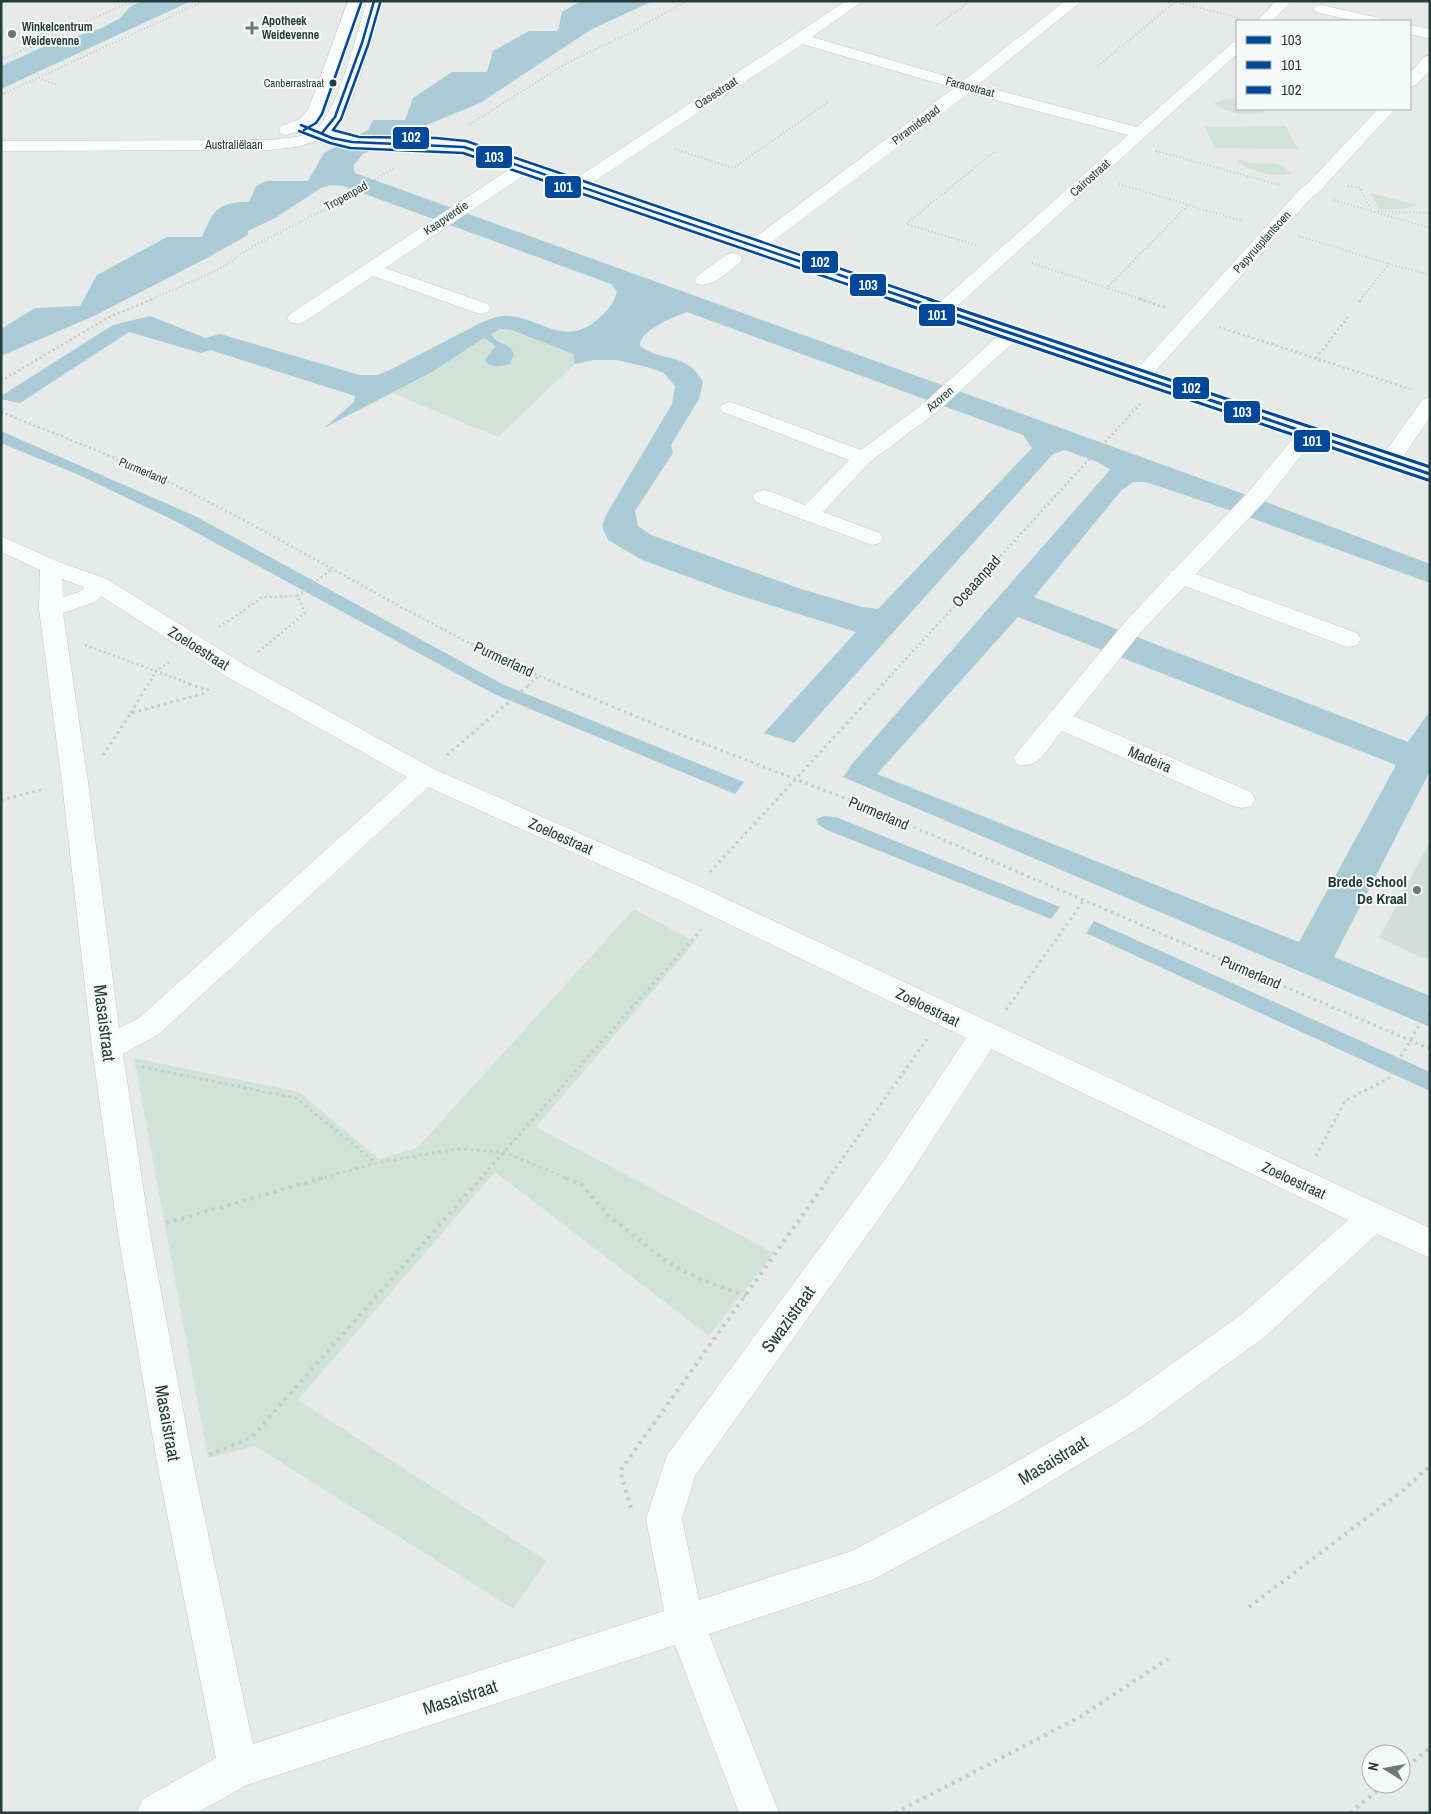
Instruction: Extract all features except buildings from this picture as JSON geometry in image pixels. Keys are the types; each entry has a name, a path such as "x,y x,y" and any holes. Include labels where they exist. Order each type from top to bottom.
{"street":[{"name":"Oasestraat","path":"577,185 856,1"},
{"name":"Piramidepad","path":"755,246 966,87 1074,1"},
{"path":"1265,20 1285,1"},
{"path":"301,125 312,118 316,111 355,2 374,2 335,117 322,133"},
{"path":"1321,9 1370,20"},
{"path":"1411,30 1430,34"},
{"name":"Faraostraat","path":"799,38 966,87 1141,133"},
{"path":"340,42 362,42"},
{"name":"Cairostraat","path":"943,309 1236,47"},
{"path":"1411,81 1430,60"},
{"path":"325,85 346,86"},
{"name":"Papyrusplantsoen","path":"1139,378 1307,192 1316,186 1386,110"},
{"path":"301,125 345,141 387,144 436,144 464,147 943,309 1139,378 1430,474"},
{"name":"Australiëlaan","path":"1,134 255,134 282,131 301,125"},
{"name":"Australiëlaan","path":"1,146 269,145 294,143 322,133"},
{"name":"Kaapverdie","path":"297,318 458,209 523,168"},
{"path":"626,222 645,208"},
{"path":"704,280 733,259"},
{"path":"370,269 481,308"},
{"name":"Azoren","path":"808,514 863,458 931,407 1012,333"},
{"path":"1390,460 1430,403"},
{"path":"730,408 863,458"},
{"path":"1026,758 1133,627 1179,576 1258,495 1308,434"},
{"path":"764,497 872,538"},
{"path":"1,543 52,567"},
{"name":"Zoeloestraat","path":"52,567 99,584 236,671 424,774 721,908 1430,1244"},
{"name":"Masaistraat","path":"52,567 50,609 75,782 109,1054 134,1232 176,1468 238,1768 686,1625 859,1567 1001,1491 1130,1414 1254,1325 1374,1217"},
{"path":"1179,576 1349,639"},
{"path":"50,609 87,597 99,584"},
{"name":"Madeira","path":"1057,720 1242,799"},
{"path":"109,1054 149,1026 424,774"},
{"name":"Swazistraat","path":"686,1625 664,1519 680,1467 896,1169 985,1034"},
{"path":"686,1625 759,1813"},
{"path":"157,1813 238,1768"}],"path":[{"path":"1,60 132,1"},
{"path":"1,95 204,1"},
{"name":"Tropenpad","path":"1,381 109,317 182,287 220,268 251,247 354,193 478,120 567,63 640,28 686,1"},
{"path":"937,25 970,1"},
{"path":"1098,66 1176,2 1245,19"},
{"path":"31,47 39,78"},
{"path":"39,78 57,85"},
{"path":"646,140 733,168 828,102"},
{"path":"996,151 906,224 1166,308"},
{"path":"1092,176 1242,221"},
{"path":"1316,186 1360,186 1372,211 1430,213"},
{"path":"1106,289 1189,205"},
{"path":"1274,229 1430,276"},
{"path":"1359,302 1389,264"},
{"path":"1316,358 1348,317"},
{"path":"1194,319 1411,389"},
{"name":"Oceaanpad","path":"691,894 795,778 1158,384"},
{"name":"Purmerland","path":"1,412 125,463 198,496 461,639 539,676 678,734 862,805 1430,1049"},
{"path":"297,596 332,569"},
{"path":"56,645 69,640 80,643 207,690"},
{"path":"132,713 156,671 194,644"},
{"path":"424,774 539,676"},
{"path":"1,800 75,782"},
{"path":"985,1034 1003,1013 1084,900"},
{"path":"176,1468 252,1437 721,908"},
{"path":"1301,1183 1345,1101 1389,1078 1430,1006"},
{"path":"109,1054 296,1098 376,1163"},
{"path":"134,1232 376,1163 457,1149 504,1152 582,1185 609,1216 667,1262 698,1278 746,1296"},
{"path":"1249,1607 1401,1492 1430,1466"},
{"path":"896,1813 1078,1718 1168,1659"},
{"path":"1411,1763 1430,1748"},
{"path":"1350,1813 1373,1794"}],"shaded area":[{"name":"Brede School De Kraal","path":"1430,841 1430,961 1379,938"}],"green space":[{"path":"1228,98 1236,100 1236,110 1262,110 1264,113 1245,114 1231,112 1214,103"},
{"path":"1286,126 1298,149 1214,148 1205,127"},
{"path":"1240,159 1251,163 1279,164 1291,174 1270,175 1249,169 1237,162"},
{"path":"1370,193 1417,205 1404,209 1379,209"},
{"path":"500,329 512,330 573,354 575,364 498,437 392,393 432,372 484,338 496,346 490,366 510,364 504,342 492,337 491,333"},
{"path":"634,909 695,942 536,1127 774,1253 709,1336 495,1172 298,1400 547,1561 513,1609 255,1446 208,1458 134,1058 299,1092 379,1159 417,1148"}],"water":[{"path":"141,1 191,1 1,89 1,66 63,38 78,36 102,28 120,18 130,7"},
{"path":"581,1 653,1 592,29 480,103 407,133 363,154 353,166 355,173 1266,502 1430,564 1430,583 1229,510 1146,482 1133,482 1121,491 1034,597 1408,742 1430,711 1430,771 1334,957 1430,996 1430,1027 843,777 852,764 1110,470 1098,462 1065,450 1053,454 794,743 764,733 856,632 735,594 642,560 608,540 602,526 606,515 672,404 675,386 664,373 616,360 593,360 575,364 573,354 512,330 500,329 491,334 496,340 509,347 514,354 510,364 496,366 487,363 485,360 496,346 484,338 432,372 324,428 354,402 355,396 210,350 201,353 129,332 20,403 1,399 1,396 113,325 150,316 206,338 220,334 360,375 377,375 390,370 482,322 499,317 521,318 564,331 585,328 597,320 614,301 617,292 611,284 343,186 330,185 321,188 275,218 248,231 248,235 207,258 94,316 1,356 1,329 35,308 80,306 97,275 167,237 202,237 218,209 230,204 249,202 256,186 266,181 308,181 324,153 368,130 373,120 405,120 413,98 452,72 487,72 493,51 529,31 558,31 562,12","holes":["687,312 1023,435 1032,448 878,609 862,607 801,589 651,535 638,526 635,511 673,453 671,445 699,399 703,382 696,372 682,361 657,354 640,346 641,340 651,330","1018,617 1396,765 1299,942 877,774"]},
{"path":"1,431 195,516 504,685 744,782 735,794 494,694 175,521 79,475 1,443"},
{"path":"824,816 836,817 1060,907 1051,919 827,830 819,825 816,819"},
{"path":"1094,921 1430,1072 1430,1091 1086,933"}],"transit line":[{"name":"103","path":"322,133 335,117 362,43 374,1"},
{"name":"101","path":"304,130 316,123 322,114 361,3"},
{"name":"102","path":"380,3 368,45 341,119 333,130 359,137 436,138 466,141 1160,378 1430,467"},
{"name":"103","path":"301,125 332,138 366,144 450,145 464,147 1158,384 1430,474"},
{"name":"101","path":"299,131 330,143 364,150 449,151 463,153 1156,390 1428,480"}],"place":[{"name":"Apotheek Weidevenne","path":"252,28"},
{"name":"Winkelcentrum Weidevenne","path":"12,34"},
{"name":"Canberrastraat","path":"333,83"},
{"name":"Brede School De Kraal","path":"1417,890"}]}
